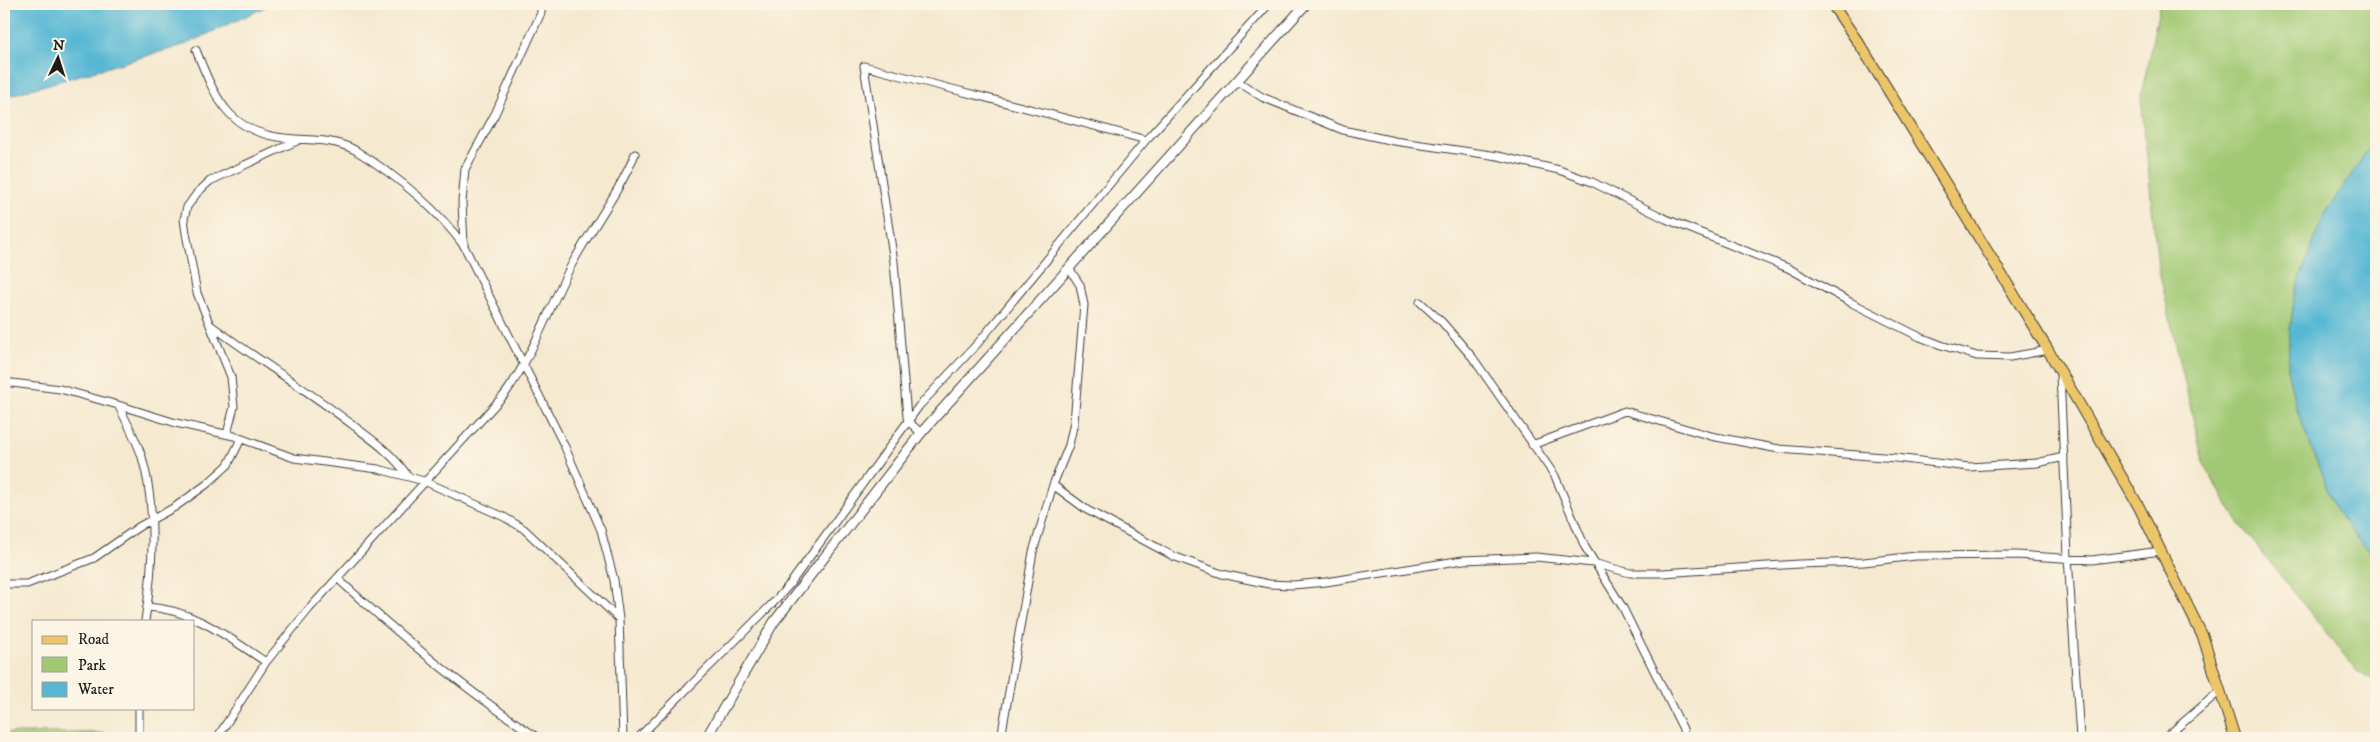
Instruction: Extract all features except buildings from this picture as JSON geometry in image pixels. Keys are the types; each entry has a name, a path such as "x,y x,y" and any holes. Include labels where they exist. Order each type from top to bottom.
{"main road":[{"path":"1832,4 1864,51 2048,350 2139,507 2203,637 2235,738"}],"street":[{"path":"464,246 462,202 465,169 508,88 541,13 541,4"},
{"path":"638,738 790,584 919,406 978,343 1146,140 1268,4"},
{"path":"706,738 774,622 921,432 1306,4"},
{"path":"196,50 217,99 236,122 270,136 345,145 368,158 415,192 448,224 464,246 564,445 601,530 614,580 619,620 623,738"},
{"path":"921,432 908,421 894,262 864,66 947,89 1024,106 1146,140"},
{"path":"1237,81 1262,98 1344,130 1394,141 1498,156 1559,170 1592,182 1666,219 1788,268 1876,315 1920,337 1941,345 1977,356 2010,357 2048,350"},
{"path":"227,434 234,407 231,377 197,293 184,219 187,207 197,193 210,182 300,139"},
{"path":"217,738 266,662 424,480 505,394 524,364 572,263 602,216 635,154"},
{"path":"1001,738 1033,552 1069,445 1074,422 1084,305 1080,285 1069,268"},
{"path":"1420,302 1442,322 1473,358 1555,476 1594,563 1623,608 1683,729 1684,738"},
{"path":"211,325 245,350 313,394 385,449 408,475"},
{"path":"2060,371 2068,557 2080,738"},
{"path":"4,382 60,389 176,423 227,434 294,458 359,466 408,475 424,480 524,528 619,620"},
{"path":"118,405 141,455 148,487 152,571 145,620"},
{"path":"1532,445 1625,411 1711,436 1779,449 1896,458 1969,467 2037,463 2064,457"},
{"path":"4,584 26,584 94,558 151,520 192,496 228,465 241,439"},
{"path":"1054,485 1087,510 1173,556 1222,574 1269,584 1293,585 1326,582 1463,560 1536,557 1594,563 1630,573 1655,573 1864,562 1916,556 2016,555 2092,560 2162,551"},
{"path":"337,578 415,646 492,706 538,738"},
{"path":"147,607 170,610 198,619 266,662"},
{"path":"2165,738 2221,690"},
{"path":"139,710 139,738"}],"green space":[{"path":"2160,4 2376,4 2376,138 2323,218 2295,293 2289,338 2288,373 2296,408 2335,510 2376,561 2376,681 2357,671 2240,525 2204,465 2158,267 2141,96"},
{"path":"4,733 105,733 120,738 4,738"}],"water":[{"path":"4,4 272,4 184,45 4,97"},
{"path":"2376,138 2376,561 2335,510 2296,407 2288,373 2289,338 2295,293 2323,217"}]}
